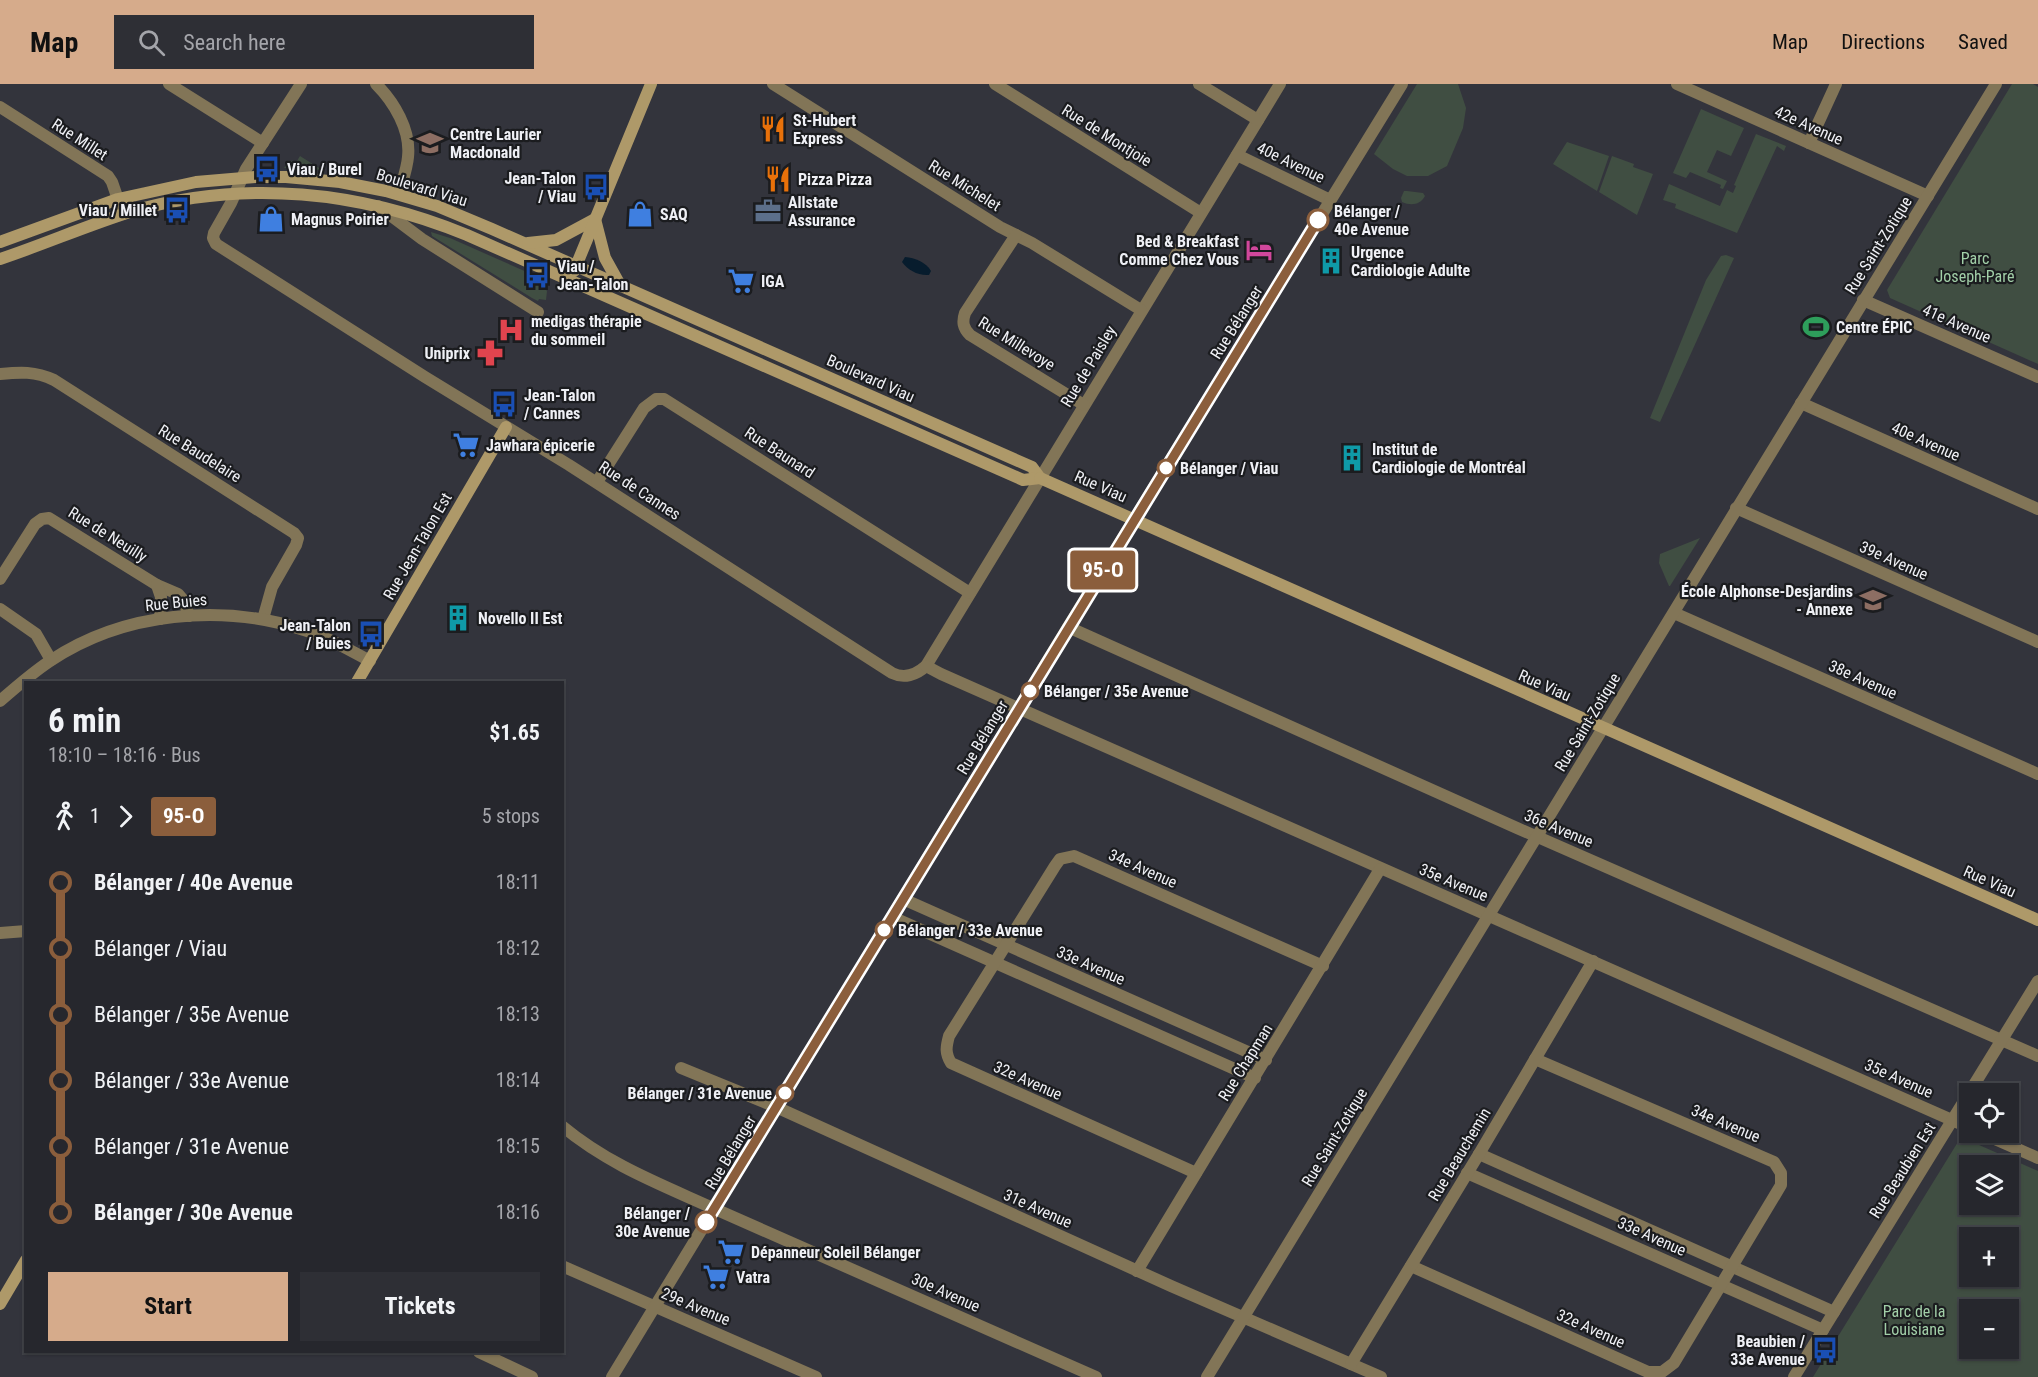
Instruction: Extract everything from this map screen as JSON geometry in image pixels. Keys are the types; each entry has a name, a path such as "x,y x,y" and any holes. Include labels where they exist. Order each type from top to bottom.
{"main road":[{"path":"570,280 651,84"},
{"name":"Boulevard Viau","path":"0,242 118,199 175,186 242,178 313,179 353,184 399,194 451,211 1032,467 1040,478 1023,480 436,222 377,205 313,195 274,193 235,194 179,200 123,214 0,259"},
{"path":"524,243 555,240 595,219"},
{"path":"595,219 605,258 620,285"},
{"name":"Rue Jean-Talon Est","path":"358,681 506,427"},
{"name":"Rue Viau","path":"1040,478 2038,920"},
{"path":"0,1304 24,1263"}],"street":[{"path":"169,84 263,143"},
{"name":"Rue de Cannes","path":"301,84 242,178 214,233 214,240 218,245 597,482 892,672 905,676 918,672 926,666"},
{"path":"376,84 395,110 407,137 408,156 399,194"},
{"name":"Rue Michelet","path":"773,84 1000,227 1032,243 1141,310"},
{"name":"Rue de Montjoie","path":"995,84 1201,213"},
{"path":"1199,84 1258,120"},
{"name":"Rue de Paisley","path":"926,666 1280,84"},
{"name":"Rue Bélanger","path":"612,1377 1068,627 1402,84"},
{"name":"42e Avenue","path":"1677,84 1703,89 1809,143 1928,196"},
{"path":"1809,143 1836,84"},
{"name":"Rue Saint-Zotique","path":"1207,1377 1487,914 1537,837 1996,84"},
{"name":"Rue Millet","path":"0,107 104,173 110,179 123,214"},
{"name":"40e Avenue","path":"1237,155 1330,200"},
{"name":"Boulevard Viau","path":"377,205 422,239 538,312"},
{"path":"422,239 420,232 423,224 436,222"},
{"name":"Rue Millevoye","path":"1016,235 965,313 963,318 965,330 969,335 1084,405"},
{"name":"41e Avenue","path":"1863,300 2038,377"},
{"name":"Rue Baudelaire","path":"0,374 28,372 49,378 294,533 298,538 297,544 272,587 263,619"},
{"name":"Rue Baunard","path":"597,482 644,408 656,399 664,399 970,593"},
{"name":"40e Avenue","path":"1801,403 2038,509"},
{"name":"39e Avenue","path":"1736,508 2038,642"},
{"name":"Rue de Neuilly","path":"0,579 35,524 45,518 56,521 157,585 181,597 189,616"},
{"path":"157,585 161,597 160,619"},
{"path":"0,609 36,634 51,660"},
{"name":"38e Avenue","path":"1674,613 2038,774"},
{"name":"Rue Buies","path":"25,681 51,660 113,630 160,619 189,616 229,614 263,619 311,632 370,661"},
{"name":"36e Avenue","path":"1068,627 1537,837 2038,1056"},
{"name":"35e Avenue","path":"926,666 1380,869 1959,1123"},
{"name":"Rue Buies","path":"0,701 24,682"},
{"name":"34e Avenue","path":"994,963 1054,866 1059,860 1074,856 1323,966"},
{"name":"Rue Chapman","path":"1137,1271 1380,869"},
{"name":"33e Avenue","path":"903,899 1266,1060"},
{"path":"892,917 1255,1078"},
{"path":"0,933 24,931"},
{"name":"Rue Beauchemin","path":"1351,1364 1593,961"},
{"name":"32e Avenue","path":"994,963 949,1036 946,1055 951,1063 1196,1173"},
{"name":"Rue Beaubien Est","path":"1794,1377 2038,981"},
{"name":"34e Avenue","path":"1535,1059 1774,1162 1781,1173 1782,1185 1720,1284"},
{"name":"31e Avenue","path":"681,1068 776,1107 1137,1271 1381,1377"},
{"name":"30e Avenue","path":"564,1128 617,1165 1096,1377"},
{"path":"2004,1143 2038,1158"},
{"name":"33e Avenue","path":"1479,1154 1834,1312"},
{"name":"33e Avenue","path":"1467,1173 1822,1330"},
{"name":"32e Avenue","path":"1411,1266 1648,1372 1662,1372 1674,1363 1720,1284"},
{"name":"29e Avenue","path":"564,1267 816,1377"},
{"path":"481,1353 532,1377"}],"green space":[{"path":"1417,84 1458,84 1466,108 1463,128 1447,166 1428,176 1407,176 1393,169 1374,154"},
{"name":"Parc Joseph-Paré","path":"2012,84 2033,84 2038,87 2038,364 1890,298 1887,290"},
{"path":"1701,109 1744,128 1731,156 1717,150 1707,172 1727,181 1723,189 1720,188 1721,185 1690,172 1686,178 1673,173"},
{"path":"1756,134 1786,146 1784,151 1777,146 1737,233 1675,208 1676,204 1663,200 1669,184 1720,206 1727,190 1733,193 1736,186 1734,185"},
{"path":"1567,142 1609,156 1597,191 1553,164"},
{"path":"300,156 322,170 284,168 290,161 297,161"},
{"path":"1612,156 1653,174 1637,215 1599,192"},
{"path":"1404,191 1423,193 1425,196 1418,203 1402,202"},
{"path":"431,232 529,273 528,277 535,280 536,278 547,291 546,300 539,299 538,301 532,298 432,236"},
{"path":"1721,256 1734,258 1660,422 1650,418 1706,280"},
{"path":"1700,538 1669,586 1659,563 1660,554"},
{"name":"Parc de la Louisiane","path":"1959,1140 1959,1143 1975,1143 2002,1155 1959,1155 1959,1215 2019,1215 2019,1163 2038,1171 2038,1377 1813,1377"}],"water":[{"path":"905,257 923,263 931,271 929,275 921,275 910,270 902,262"}],"bus line":[{"name":"95-O","path":"706,1222 1318,220"}],"place":[{"name":"St-Hubert Express","path":"773,129"},
{"name":"Centre Laurier Macdonald","path":"430,143"},
{"name":"Viau / Burel","path":"267,169"},
{"name":"Pizza Pizza","path":"778,179"},
{"name":"Jean-Talon / Viau","path":"596,187"},
{"name":"Viau / Millet","path":"177,210"},
{"name":"Allstate Assurance","path":"768,211"},
{"name":"SAQ","path":"640,214"},
{"name":"Magnus Poirier","path":"271,219"},
{"name":"Bélanger / 40e Avenue","path":"1318,220"},
{"name":"Bed & Breakfast Comme Chez Vous","path":"1259,250"},
{"name":"Urgence Cardiologie Adulte","path":"1331,261"},
{"name":"Viau / Jean-Talon","path":"537,275"},
{"name":"IGA","path":"741,281"},
{"name":"Centre ÉPIC","path":"1816,327"},
{"name":"medigas thérapie du sommeil","path":"511,330"},
{"name":"Uniprix","path":"490,353"},
{"name":"Jean-Talon / Cannes","path":"504,404"},
{"name":"Jawhara épicerie","path":"466,445"},
{"name":"Institut de Cardiologie de Montréal","path":"1352,458"},
{"name":"Bélanger / Viau","path":"1166,468"},
{"name":"École Alphonse-Desjardins - Annexe","path":"1873,600"},
{"name":"Novello II Est","path":"458,618"},
{"name":"Jean-Talon / Buies","path":"371,634"},
{"name":"Bélanger / 35e Avenue","path":"1030,691"},
{"name":"Bélanger / 33e Avenue","path":"884,930"},
{"name":"Bélanger / 31e Avenue","path":"785,1093"},
{"name":"Bélanger / 30e Avenue","path":"706,1222"},
{"name":"Dépanneur Soleil Bélanger","path":"731,1252"},
{"name":"Vatra","path":"716,1277"},
{"name":"Beaubien / 33e Avenue","path":"1825,1350"}]}
